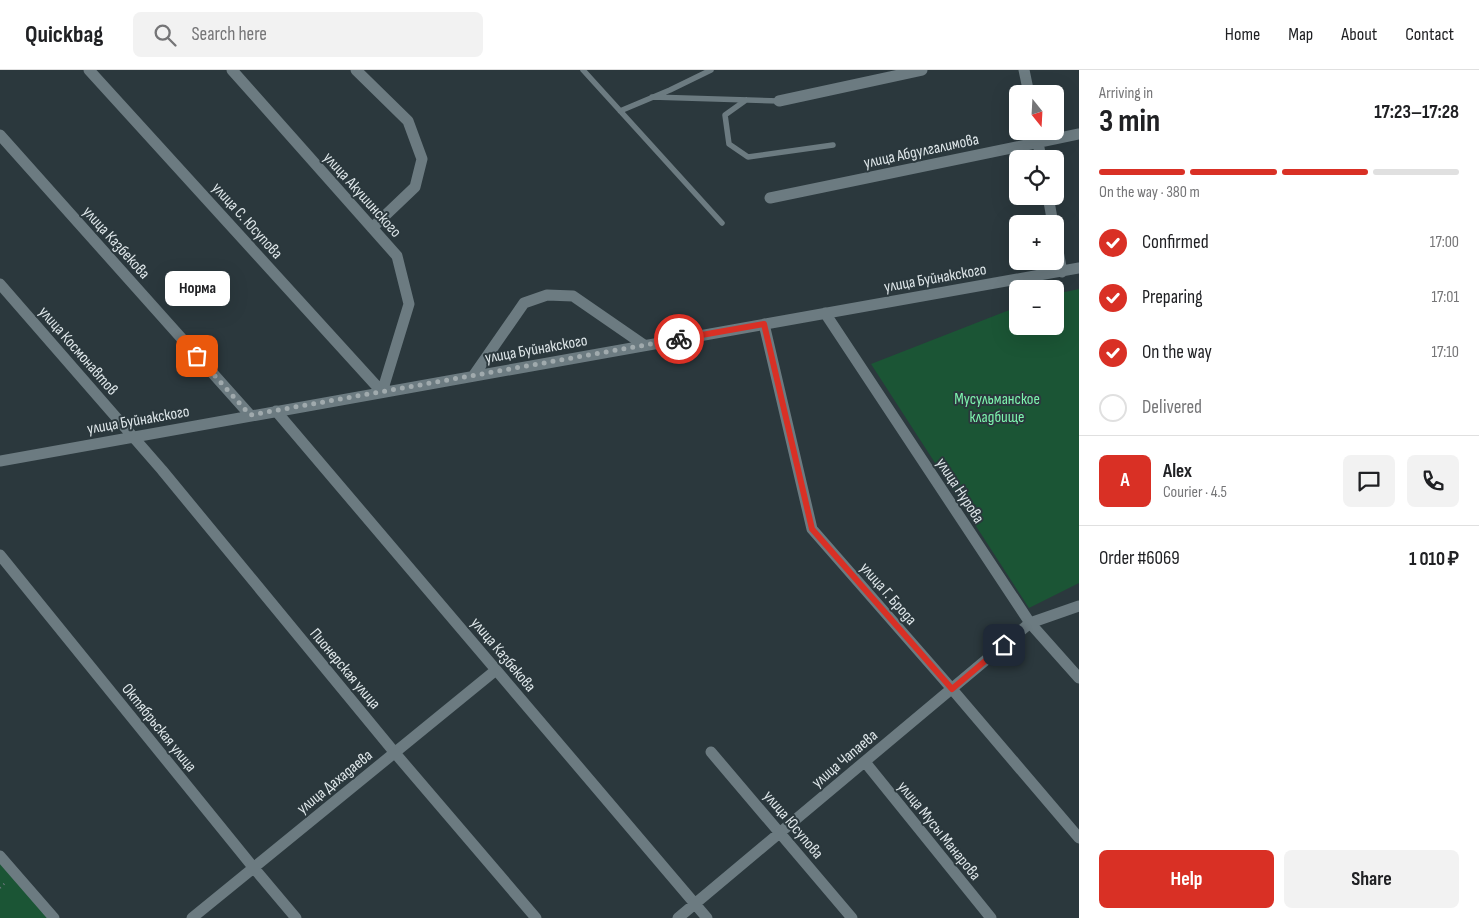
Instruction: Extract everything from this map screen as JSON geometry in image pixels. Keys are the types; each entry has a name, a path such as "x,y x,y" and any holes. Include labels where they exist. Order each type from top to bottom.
{"street":[{"name":"улица С. Юсупова","path":"90,70 382,392"},
{"name":"улица Акушинского","path":"232,70 397,256 409,304 382,392"},
{"path":"356,70 408,121 422,159 415,187 372,228"},
{"path":"778,101 922,70"},
{"path":"1024,70 1027,85"},
{"name":"улица Абдулгалимова","path":"1064,135 1079,134"},
{"name":"улица Казбекова","path":"0,135 250,415"},
{"name":"улица Абдулгалимова","path":"770,198 1024,140"},
{"name":"улица Буйнакского","path":"0,461 1079,268"},
{"name":"улица Космонавтов","path":"0,284 134,437"},
{"path":"474,375 524,303 547,294 572,296 644,345"},
{"name":"улица Нурова","path":"825,313 1030,623 1079,678"},
{"name":"улица Г. Брода","path":"764,324 812,529 1079,838"},
{"name":"улица Казбекова","path":"276,411 707,918"},
{"name":"Пионерская улица","path":"134,437 536,918"},
{"name":"Октябрьская улица","path":"0,555 253,868 296,918"},
{"path":"1030,623 1079,606"},
{"name":"улица Чапаева","path":"678,918 1030,623"},
{"name":"улица Дахадаева","path":"192,918 496,670"},
{"name":"улица Юсупова","path":"711,752 852,918"},
{"name":"улица Мусы Манарова","path":"865,762 990,918"},
{"path":"0,856 54,918"}],"lane":[{"path":"584,70 722,223"},
{"path":"620,110 711,70"},
{"path":"652,97 778,101"},
{"path":"746,100 725,115 729,144 748,157 833,145"}],"green space":[{"name":"Мусульманское кладбище","path":"1079,289 1079,583 1029,608 871,364 1009,310 1009,335 1064,335 1064,292"},
{"path":"0,853 56,918 0,918"}],"way so far":[{"path":"197,356 250,415 679,339"}],"place":[{"name":"Норма","path":"197,356"}],"route":[{"path":"679,339 764,324 812,529 952,689 1004,645"}]}
